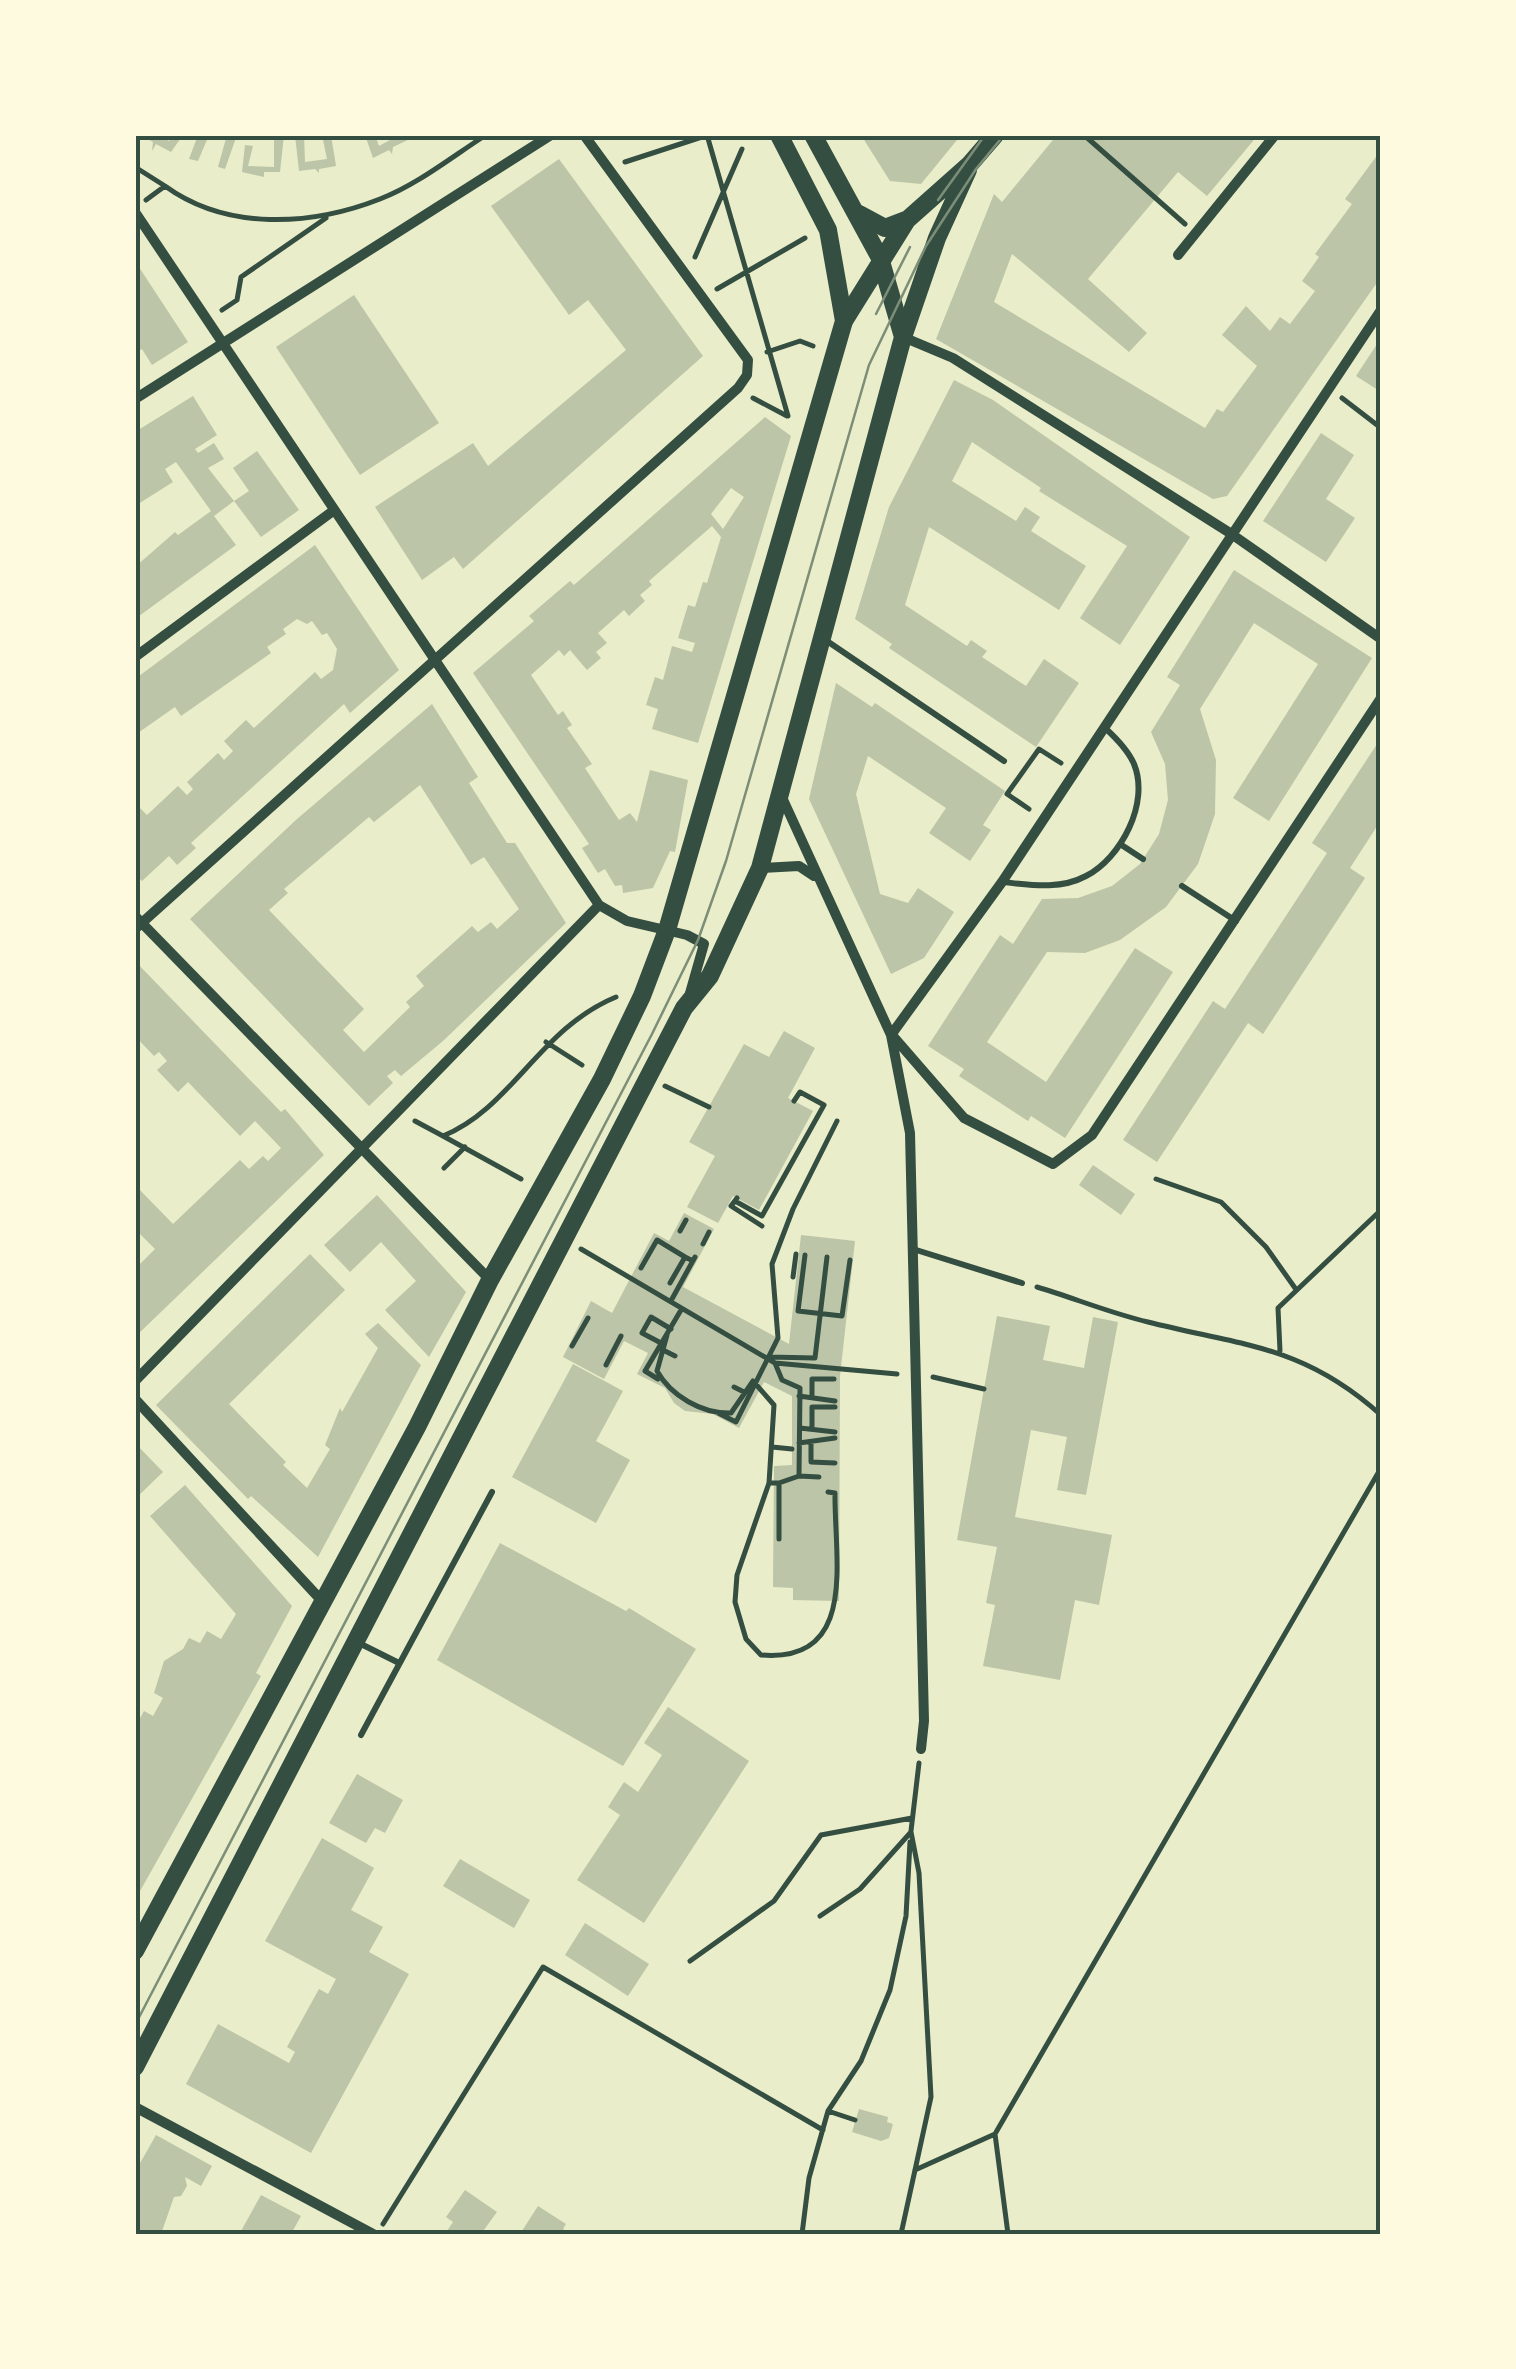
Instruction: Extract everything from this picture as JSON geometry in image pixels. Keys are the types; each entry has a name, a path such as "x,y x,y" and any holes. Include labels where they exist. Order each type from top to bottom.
{"main road":[{"path":"779,135 828,230 844,320"},
{"path":"813,135 880,258 903,337"},
{"path":"135,1951 417,1427 490,1280 602,1080 667,930 844,320 907,220 970,164 994,135"},
{"path":"135,2067 684,1008 710,976 760,868 819,636 903,337 937,238 970,164"},
{"path":"859,214 885,228 907,220"}],"street":[{"path":"135,400 551,135"},
{"path":"490,1280 364,1148 137,923 434,664 738,388 747,375 748,360 584,135"},
{"path":"1178,255 1276,135"},
{"path":"135,209 434,664 599,905 627,921 704,944 684,1008"},
{"path":"891,1035 1002,882 1072,770 1381,310"},
{"path":"903,337 953,358 1230,533 1381,640"},
{"path":"135,657 333,511"},
{"path":"891,1035 964,1118 1053,1164 1092,1135 1381,698"},
{"path":"780,792 815,877 891,1035 910,1133 924,1721 921,1749"},
{"path":"760,868 799,866 815,877"},
{"path":"135,1381 599,905"},
{"path":"135,1399 322,1600"},
{"path":"135,2106 375,2234"}],"lane":[{"path":"819,636 1004,760"},
{"path":"1002,882 1047,887 1084,877 1110,859 1120,844 1134,810 1137,779 1126,752 1104,727"},
{"path":"1120,844 1143,859"},
{"path":"1182,886 1237,921"},
{"path":"912,1249 1022,1283"},
{"path":"361,1735 492,1492"},
{"path":"356,1641 400,1663"}],"path":[{"path":"135,167 182,199 247,219 271,221 332,214 382,198 486,135"},
{"path":"608,168 707,135 768,352 779,373 788,416"},
{"path":"1084,135 1195,233"},
{"path":"687,274 742,149"},
{"path":"135,209 165,186"},
{"path":"208,318 237,300 241,277 332,214"},
{"path":"704,297 805,238"},
{"path":"768,352 800,341 820,348"},
{"path":"1328,386 1381,428"},
{"path":"738,388 796,420"},
{"path":"1042,818 1007,794 1039,749 1072,770"},
{"path":"443,1136 480,1116 546,1042 598,1004 616,996"},
{"path":"546,1042 582,1065"},
{"path":"762,1226 732,1206 736,1200 762,1216 824,1105 800,1092 794,1101"},
{"path":"689,1098 708,1107"},
{"path":"398,1111 522,1179"},
{"path":"681,1310 644,1372 686,1400 736,1422 752,1382 778,1338 772,1264 793,1209 837,1121"},
{"path":"444,1168 465,1147"},
{"path":"1156,1179 1221,1202 1266,1247 1296,1289"},
{"path":"1280,1351 1278,1308 1381,1210"},
{"path":"680,1231 686,1220"},
{"path":"703,1244 709,1232"},
{"path":"568,1237 610,1266 672,1299 681,1310 776,1363 840,1372 916,1374 984,1388"},
{"path":"641,1268 657,1240 694,1259 672,1299"},
{"path":"794,1277 796,1254"},
{"path":"805,1255 798,1311 842,1316 850,1260"},
{"path":"670,1283 685,1256"},
{"path":"766,1357 815,1358 827,1257"},
{"path":"1022,1283 1145,1322 1280,1351 1350,1388 1381,1415"},
{"path":"572,1346 588,1318"},
{"path":"662,1343 642,1332 651,1318 669,1332"},
{"path":"662,1381 657,1372 669,1332"},
{"path":"606,1365 621,1336"},
{"path":"795,1357 796,1348"},
{"path":"665,1351 675,1356"},
{"path":"776,1363 782,1380 800,1388 799,1476"},
{"path":"812,1429 812,1407 835,1404 812,1400 812,1379 834,1379"},
{"path":"718,1413 730,1413 752,1382"},
{"path":"752,1382 774,1405 772,1447 769,1483 737,1574 735,1602 746,1639 761,1655 783,1657 811,1648 832,1618 835,1493 828,1492"},
{"path":"734,1387 744,1392"},
{"path":"799,1396 812,1397"},
{"path":"799,1428 835,1435 811,1439 811,1462 835,1463"},
{"path":"799,1443 811,1443"},
{"path":"772,1447 792,1449"},
{"path":"915,2170 994,2134 1381,1468"},
{"path":"769,1483 799,1476 819,1477"},
{"path":"778,1539 779,1483"},
{"path":"802,2234 809,2178 828,2111 861,2060 890,1990 906,1916 921,1749"},
{"path":"690,1962 774,1901 821,1835 912,1818"},
{"path":"820,1916 860,1889 911,1832"},
{"path":"901,2234 930,2097 919,1873 911,1832"},
{"path":"375,2234 543,1967 823,2130"},
{"path":"828,2111 855,2120"},
{"path":"994,2134 1008,2234"}],"building":[{"path":"140,135 158,135 169,141 172,135 183,135 171,152 156,144 152,151 153,142"},
{"path":"198,135 209,135 198,161 189,159"},
{"path":"227,135 237,135 225,169 218,167"},
{"path":"274,135 284,135 280,172 264,172 264,177 242,172 245,145 253,146 248,166 274,167"},
{"path":"295,135 304,135 305,162 327,159 322,135 331,135 336,166 319,169 319,173 315,169 299,171"},
{"path":"365,135 375,135 379,146 399,135 412,138 393,147 392,154 389,150 373,158"},
{"path":"861,135 961,135 921,184 890,181"},
{"path":"1057,135 1258,135 1207,196 1178,172 1088,279 1147,333 1129,352 1012,254 994,302 1205,428 1217,409 1223,412 1257,366 1222,335 1246,306 1270,331 1280,317 1290,324 1315,291 1302,281 1319,257 1315,254 1352,204 1345,199 1381,150 1381,277 1227,496 1213,499 936,339 994,194 1002,202"},
{"path":"559,159 703,356 463,569 454,557 422,580 375,507 473,443 488,466 626,350 588,300 569,315 491,206"},
{"path":"135,261 188,342 152,365 142,349 135,353"},
{"path":"354,295 439,423 360,475 276,347"},
{"path":"1381,338 1381,392 1356,376"},
{"path":"954,380 993,400 1190,537 1120,645 1080,618 1127,546 1039,491 1041,488 972,442 952,481 1016,521 1025,507 1040,517 1031,531 1086,566 1059,610 929,527 905,605 967,646 971,640 987,651 982,657 1026,686 1044,659 1079,683 1036,747 889,648 892,644 855,619 889,507"},
{"path":"193,396 217,435 195,449 198,453 214,443 224,459 208,468 234,501 214,516 236,545 135,619 135,567 175,532 178,535 211,511 176,462 165,469 173,482 135,506 135,432"},
{"path":"765,417 791,436 698,743 652,729 658,709 646,705 655,677 663,680 672,646 692,652 695,643 678,638 688,605 695,607 703,582 707,583 721,537 712,526 649,581 652,585 640,595 645,601 629,616 624,610 598,633 607,643 596,652 601,658 587,670 570,650 564,656 559,650 531,675 558,715 563,711 572,725 567,728 592,764 585,768 619,820 630,813 637,822 650,770 688,780 675,852 670,851 653,888 623,893 622,885 615,886 605,869 598,873 582,848 589,844 473,673 534,621 529,616 570,581 574,585","holes":["731,488 744,497 723,529 711,514"]},
{"path":"1321,433 1354,455 1326,499 1355,518 1326,562 1263,521"},
{"path":"257,451 299,510 261,537 234,501 249,491 233,468"},
{"path":"315,545 399,670 350,713 344,704 191,843 196,848 177,865 169,856 142,881 135,874 135,803 147,815 178,786 187,795 193,789 187,782 218,753 224,760 233,751 224,741 246,720 254,728 315,672 321,679 333,670 337,649 327,633 322,635 312,621 307,624 297,619 283,629 286,634 267,647 271,653 181,716 175,707 135,735 135,679"},
{"path":"1234,570 1372,658 1269,821 1233,798 1318,664 1254,623 1200,709 1216,760 1215,814 1198,864 1166,907 1120,940 1085,953 1047,952 987,1042 1046,1082 1135,948 1173,972 1065,1138 1031,1116 1028,1121 959,1076 964,1069 928,1046 1000,935 1013,944 1042,899 1078,898 1112,886 1140,864 1159,834 1168,800 1165,764 1151,732 1180,685 1167,677"},
{"path":"836,683 872,707 875,703 1005,791 983,825 991,830 970,861 929,833 946,808 868,756 856,794 880,894 908,903 918,888 954,912 924,958 891,974 809,799"},
{"path":"432,704 478,777 469,783 507,843 515,843 566,923 443,1041 401,1076 395,1070 387,1076 393,1083 369,1106 190,919 297,819","holes":["420,785 471,865 484,857 519,909 497,929 491,922 478,932 472,926 416,976 424,986 406,1002 410,1007 364,1052 343,1030 364,1009 269,910 288,893 284,889 369,817 374,822"]},
{"path":"1381,738 1381,820 1350,868 1365,878 1263,1034 1248,1023 1157,1162 1123,1140 1213,1001 1225,1009 1327,853 1312,843"},
{"path":"135,961 281,1112 285,1109 324,1155 135,1337 135,1269 155,1249 135,1229 135,1185 173,1224 240,1160 249,1169 263,1156 268,1161 281,1148 255,1121 240,1136 188,1082 178,1092 157,1070 167,1061 159,1052 154,1056 135,1036"},
{"path":"784,1031 815,1048 788,1098 813,1111 759,1210 733,1196 718,1223 687,1207 715,1156 689,1142 744,1044 769,1057"},
{"path":"1093,1165 1135,1194 1121,1215 1079,1185"},
{"path":"377,1195 466,1292 429,1357 385,1310 416,1281 381,1242 350,1272 324,1245"},
{"path":"684,1213 714,1229 683,1287 789,1344 801,1235 855,1241 840,1376 839,1601 793,1600 793,1588 773,1587 774,1466 792,1465 792,1396 764,1382 739,1428 713,1414 685,1411 674,1403 665,1388 637,1374 648,1353 624,1341 604,1379 563,1357 591,1301 612,1313 654,1233 669,1241"},
{"path":"310,1254 345,1290 229,1404 286,1462 283,1465 307,1488 330,1449 325,1445 340,1408 342,1412 378,1348 365,1334 378,1323 421,1365 318,1557 251,1496 248,1499 156,1405"},
{"path":"997,1316 1050,1326 1043,1360 1084,1368 1093,1317 1118,1322 1086,1495 1057,1490 1067,1437 1031,1430 1015,1517 1112,1535 1099,1605 1075,1600 1060,1680 983,1666 995,1605 986,1603 997,1547 957,1540"},
{"path":"573,1364 623,1391 596,1441 630,1460 596,1523 512,1477"},
{"path":"135,1443 163,1472 135,1499"},
{"path":"185,1485 292,1606 256,1673 261,1676 135,1900 135,1727 144,1711 153,1716 163,1698 154,1693 164,1661 183,1649 189,1638 200,1643 207,1631 221,1639 236,1614 150,1516"},
{"path":"500,1543 626,1611 629,1608 696,1649 623,1766 437,1660"},
{"path":"668,1707 749,1761 644,1923 577,1880 620,1815 608,1807 624,1782 638,1792 662,1755 644,1743"},
{"path":"357,1774 403,1800 385,1833 375,1828 366,1843 329,1823"},
{"path":"322,1838 374,1868 351,1910 383,1927 369,1952 409,1974 311,2153 186,2084 218,2024 289,2063 295,2052 287,2047 319,1989 328,1994 336,1979 265,1941"},
{"path":"460,1859 530,1900 514,1928 443,1886"},
{"path":"585,1923 649,1964 628,1996 565,1955"},
{"path":"859,2109 888,2117 887,2122 893,2124 889,2138 881,2141 852,2132"},
{"path":"156,2135 212,2166 201,2186 185,2177 187,2186 181,2196 174,2197 161,2234 135,2234 135,2172"},
{"path":"465,2190 497,2212 481,2234 445,2234 453,2222 446,2217"},
{"path":"261,2195 301,2216 291,2234 241,2231"},
{"path":"538,2206 566,2224 563,2229 571,2234 520,2234"}],"tram line":[{"path":"938,200 985,135"},
{"path":"135,2025 698,940 726,861 869,365 926,246 976,169 1004,135"},
{"path":"876,314 910,247"}]}
